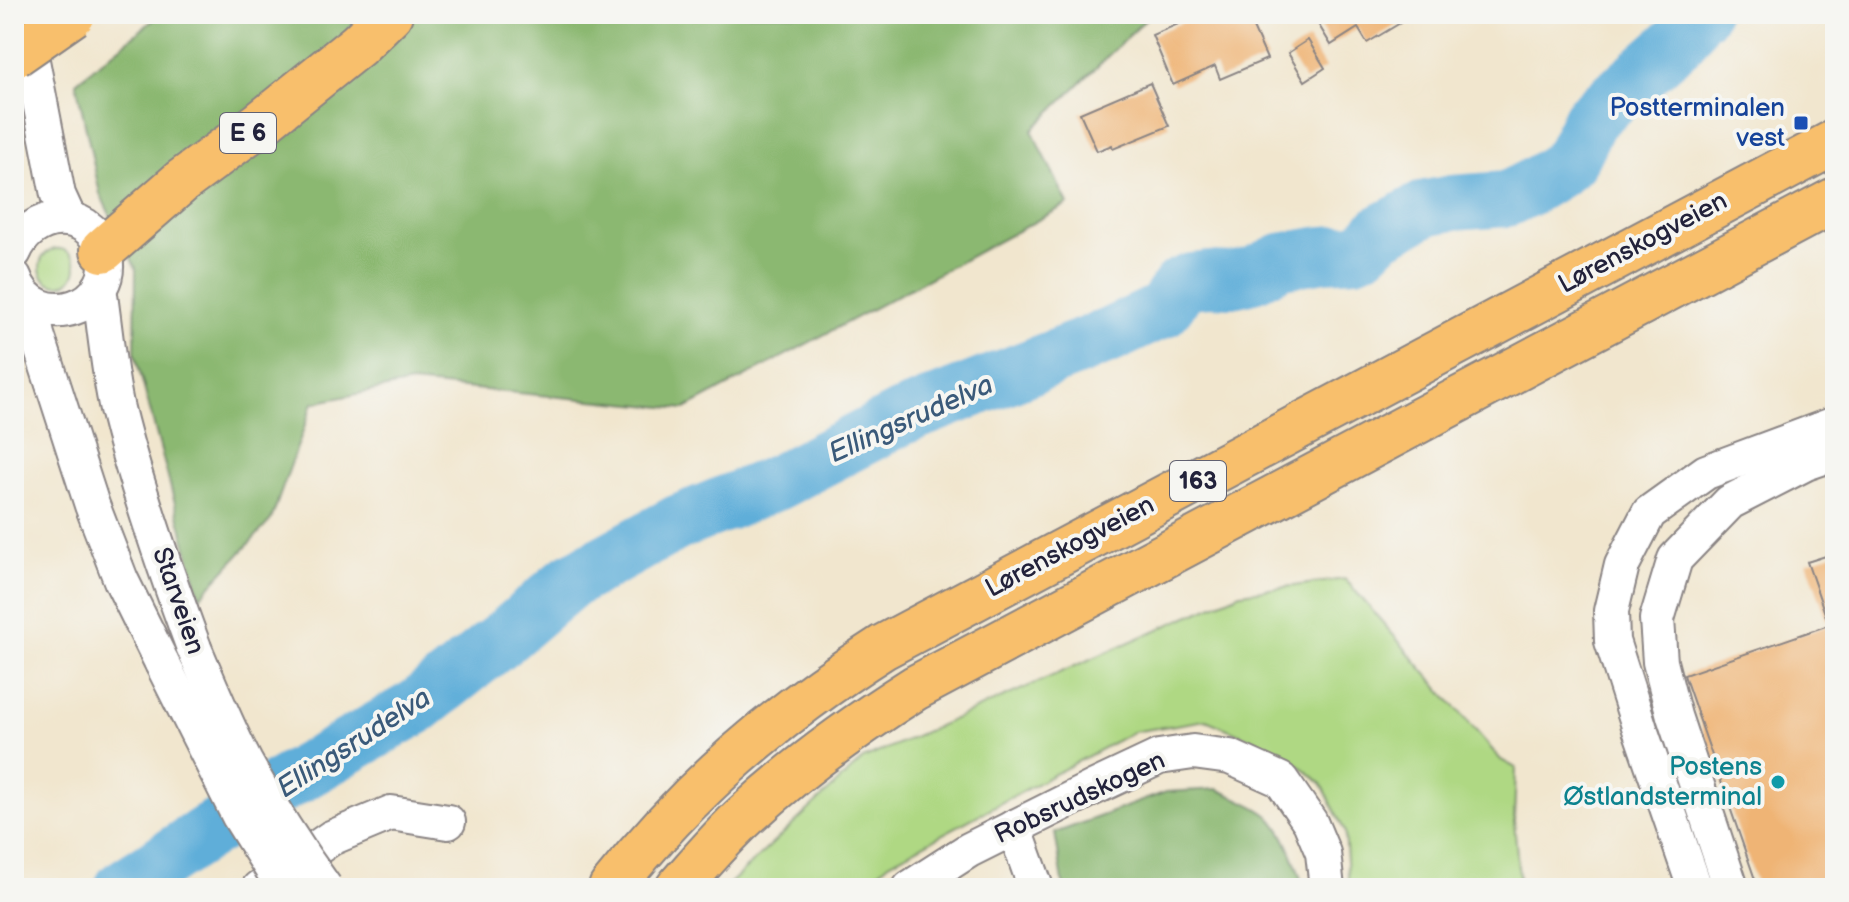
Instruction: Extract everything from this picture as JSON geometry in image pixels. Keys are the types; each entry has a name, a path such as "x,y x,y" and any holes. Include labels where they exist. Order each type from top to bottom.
{"highway":[{"path":"14,55 73,14"},
{"name":"E 6","path":"101,269 182,181 261,123 358,45 390,14"},
{"name":"Lørenskogveien","path":"611,888 658,832 726,764 793,708 883,647 1835,142"},
{"name":"Lørenskogveien","path":"678,888 744,817 785,781 867,718 915,688 1835,200"}],"street":[{"path":"23,14 58,195 69,219"},
{"path":"16,234 40,222 69,219 83,225 95,236 101,269"},
{"name":"Starveien","path":"22,289 44,309 60,311 76,308 89,300 101,269"},
{"name":"Starveien","path":"101,269 109,366 117,408 140,489 194,648 246,763 298,850 325,888"},
{"name":"Starveien","path":"22,289 92,505 121,580 239,816 284,888"},
{"path":"1695,888 1612,641 1611,611 1622,565 1649,513 1706,472 1835,424"},
{"path":"1731,888 1674,716 1660,662 1657,619 1675,559 1730,502 1806,463 1835,453"},
{"name":"Robsrudskogen","path":"910,888 969,850 1093,788 1159,757 1193,752 1230,757 1281,780 1310,822 1323,853 1327,888"},
{"path":"259,888 331,838 391,813 448,822"},
{"path":"1014,827 1036,888"}],"green space":[{"path":"161,14 1151,14 1032,130 1068,204 685,409 411,383 313,403 271,520 200,597 135,354 136,269 100,194 76,82"},
{"path":"58,249 71,254 76,267 71,280 58,285 45,280 40,267 45,254"},
{"path":"1345,579 1501,760 1516,768 1514,821 1520,888 1349,888 1345,832 1322,784 1283,752 1206,720 1133,732 889,863 861,888 725,888 863,759 1241,593"},
{"path":"1218,789 1253,805 1270,817 1286,841 1304,888 1064,888 1055,833 1166,792"}],"building":[{"path":"1202,14 1247,14 1267,59 1220,79 1215,66 1173,85 1152,35"},
{"path":"1312,14 1415,14 1367,43 1358,28 1331,45"},
{"path":"1308,40 1325,68 1305,81 1288,53"},
{"path":"1150,83 1169,126 1113,149 1112,145 1097,151 1080,113"},
{"name":"Postens Østlandsterminal","path":"1835,553 1835,888 1758,888 1684,675 1829,625 1807,562"}],"waterway":[{"name":"Ellingsrudelva","path":"122,888 268,793 418,706 569,582 677,523 778,482 901,418 1111,335 1163,310 1180,286 1192,281 1232,280 1253,275 1281,261 1355,252 1366,247 1381,232 1426,208 1507,199 1531,187 1570,160 1590,119 1680,40 1700,14"}],"place":[{"name":"Postterminalen vest","path":"1801,123"},
{"name":"Postens Østlandsterminal","path":"1778,782"}]}
